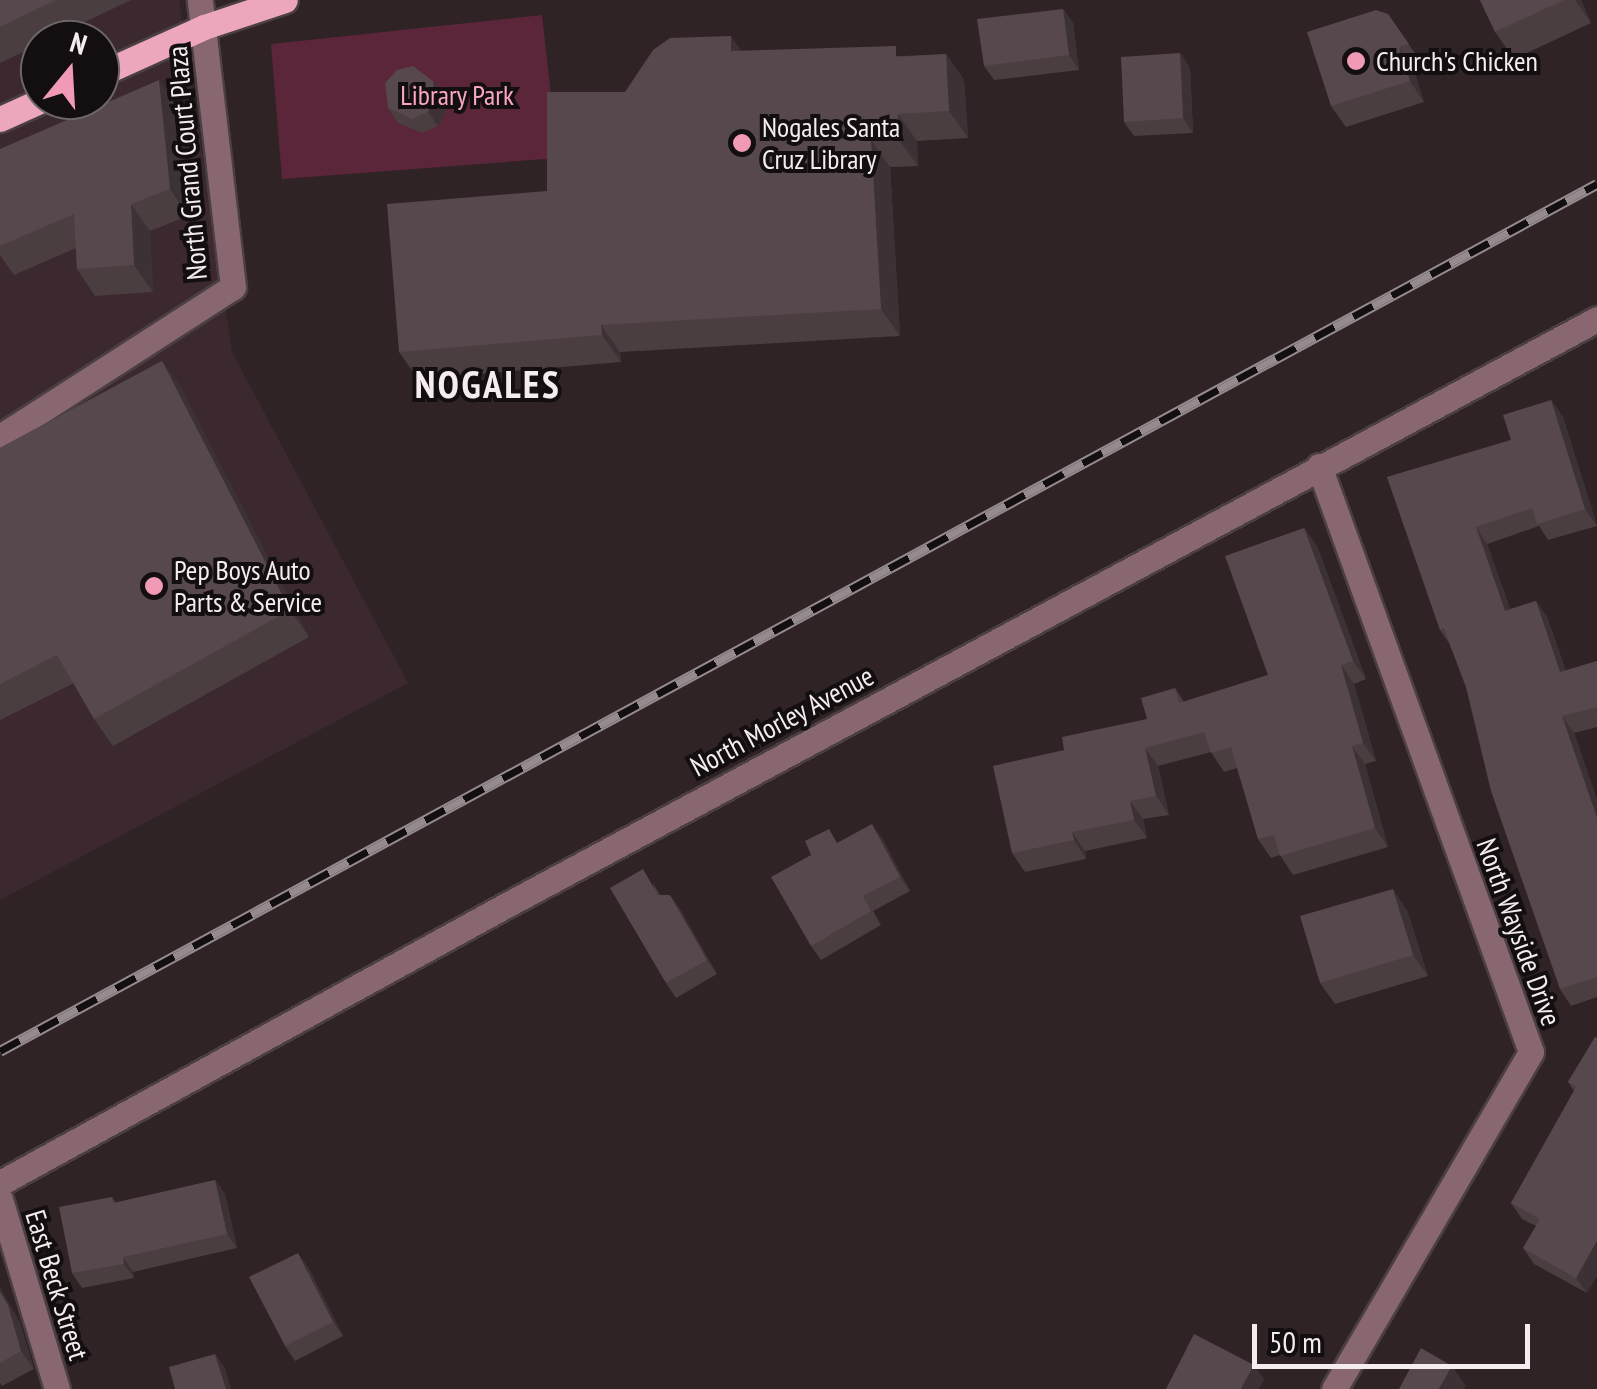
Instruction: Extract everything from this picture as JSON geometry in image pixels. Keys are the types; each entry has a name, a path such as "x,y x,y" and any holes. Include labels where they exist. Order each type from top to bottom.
{"main road":[{"path":"120,65 204,27 285,0"}],"street":[{"name":"North Grand Court Plaza","path":"0,437 233,287 200,0"},
{"name":"North Morley Avenue","path":"0,1183 1597,319"},
{"name":"North Wayside Drive","path":"1319,466 1531,1052 1334,1389"},
{"name":"East Beck Street","path":"0,1199 57,1389"}],"shaded area":[{"path":"0,0 179,0 232,352 408,683 0,900"}],"green space":[{"name":"Library Park","path":"542,15 558,158 282,179 271,44"}],"building":[{"path":"0,0 56,0 0,27"},
{"path":"1480,0 1564,0 1495,32"},
{"path":"1063,9 1069,55 984,66 977,19"},
{"path":"1376,10 1388,14 1409,44 1399,47 1410,81 1331,106 1307,32"},
{"path":"731,36 731,51 896,46 896,57 946,54 949,111 898,114 899,140 871,140 881,309 601,325 602,335 399,352 387,204 547,191 547,92 625,92 653,50 670,38"},
{"path":"1180,53 1183,118 1124,122 1121,57"},
{"path":"413,66 433,81 436,97 428,112 412,119 388,108 385,83 397,70"},
{"path":"159,80 170,189 131,204 134,265 77,269 74,214 0,246 0,149 67,120 120,120 120,97"},
{"name":"Pep Boys Auto Parts & Service","path":"162,361 290,610 94,719 57,655 0,684 0,448"},
{"path":"1551,400 1585,509 1537,524 1532,508 1476,527 1505,611 1536,601 1560,672 1597,661 1597,707 1562,716 1597,818 1597,977 1560,989 1491,791 1466,687 1444,628 1440,630 1387,477 1511,440 1503,415"},
{"path":"1304,528 1353,661 1341,665 1363,743 1352,746 1375,828 1280,856 1274,835 1258,839 1231,747 1211,753 1204,732 1145,748 1156,796 1130,801 1134,820 1072,832 1074,840 1012,853 993,766 1064,750 1062,737 1147,719 1141,698 1175,688 1179,703 1268,675 1225,556"},
{"path":"872,824 900,877 863,896 871,911 811,946 771,877 811,855 805,841 829,829 837,843"},
{"path":"643,869 658,895 670,895 707,960 666,983 610,888"},
{"path":"1393,889 1413,955 1320,983 1300,916"},
{"path":"1595,1037 1597,1241 1576,1278 1523,1248 1540,1219 1511,1203 1576,1087 1568,1082"},
{"path":"215,1180 227,1234 123,1257 124,1264 72,1273 59,1207 112,1197 113,1203"},
{"path":"298,1253 333,1322 285,1346 249,1277"},
{"path":"0,1292 8,1305 21,1351 0,1363"},
{"path":"1194,1334 1254,1365 1241,1389 1166,1389"},
{"path":"1421,1348 1452,1366 1439,1389 1399,1389"},
{"path":"215,1354 226,1389 175,1389 169,1367"}],"railway":[{"path":"0,1051 1597,184"}],"place":[{"name":"Church's Chicken","path":"1356,61"},
{"name":"Nogales Santa Cruz Library","path":"742,143"},
{"name":"Pep Boys Auto Parts & Service","path":"154,586"}],"district":[{"name":"NOGALES","path":"488,384"}]}
